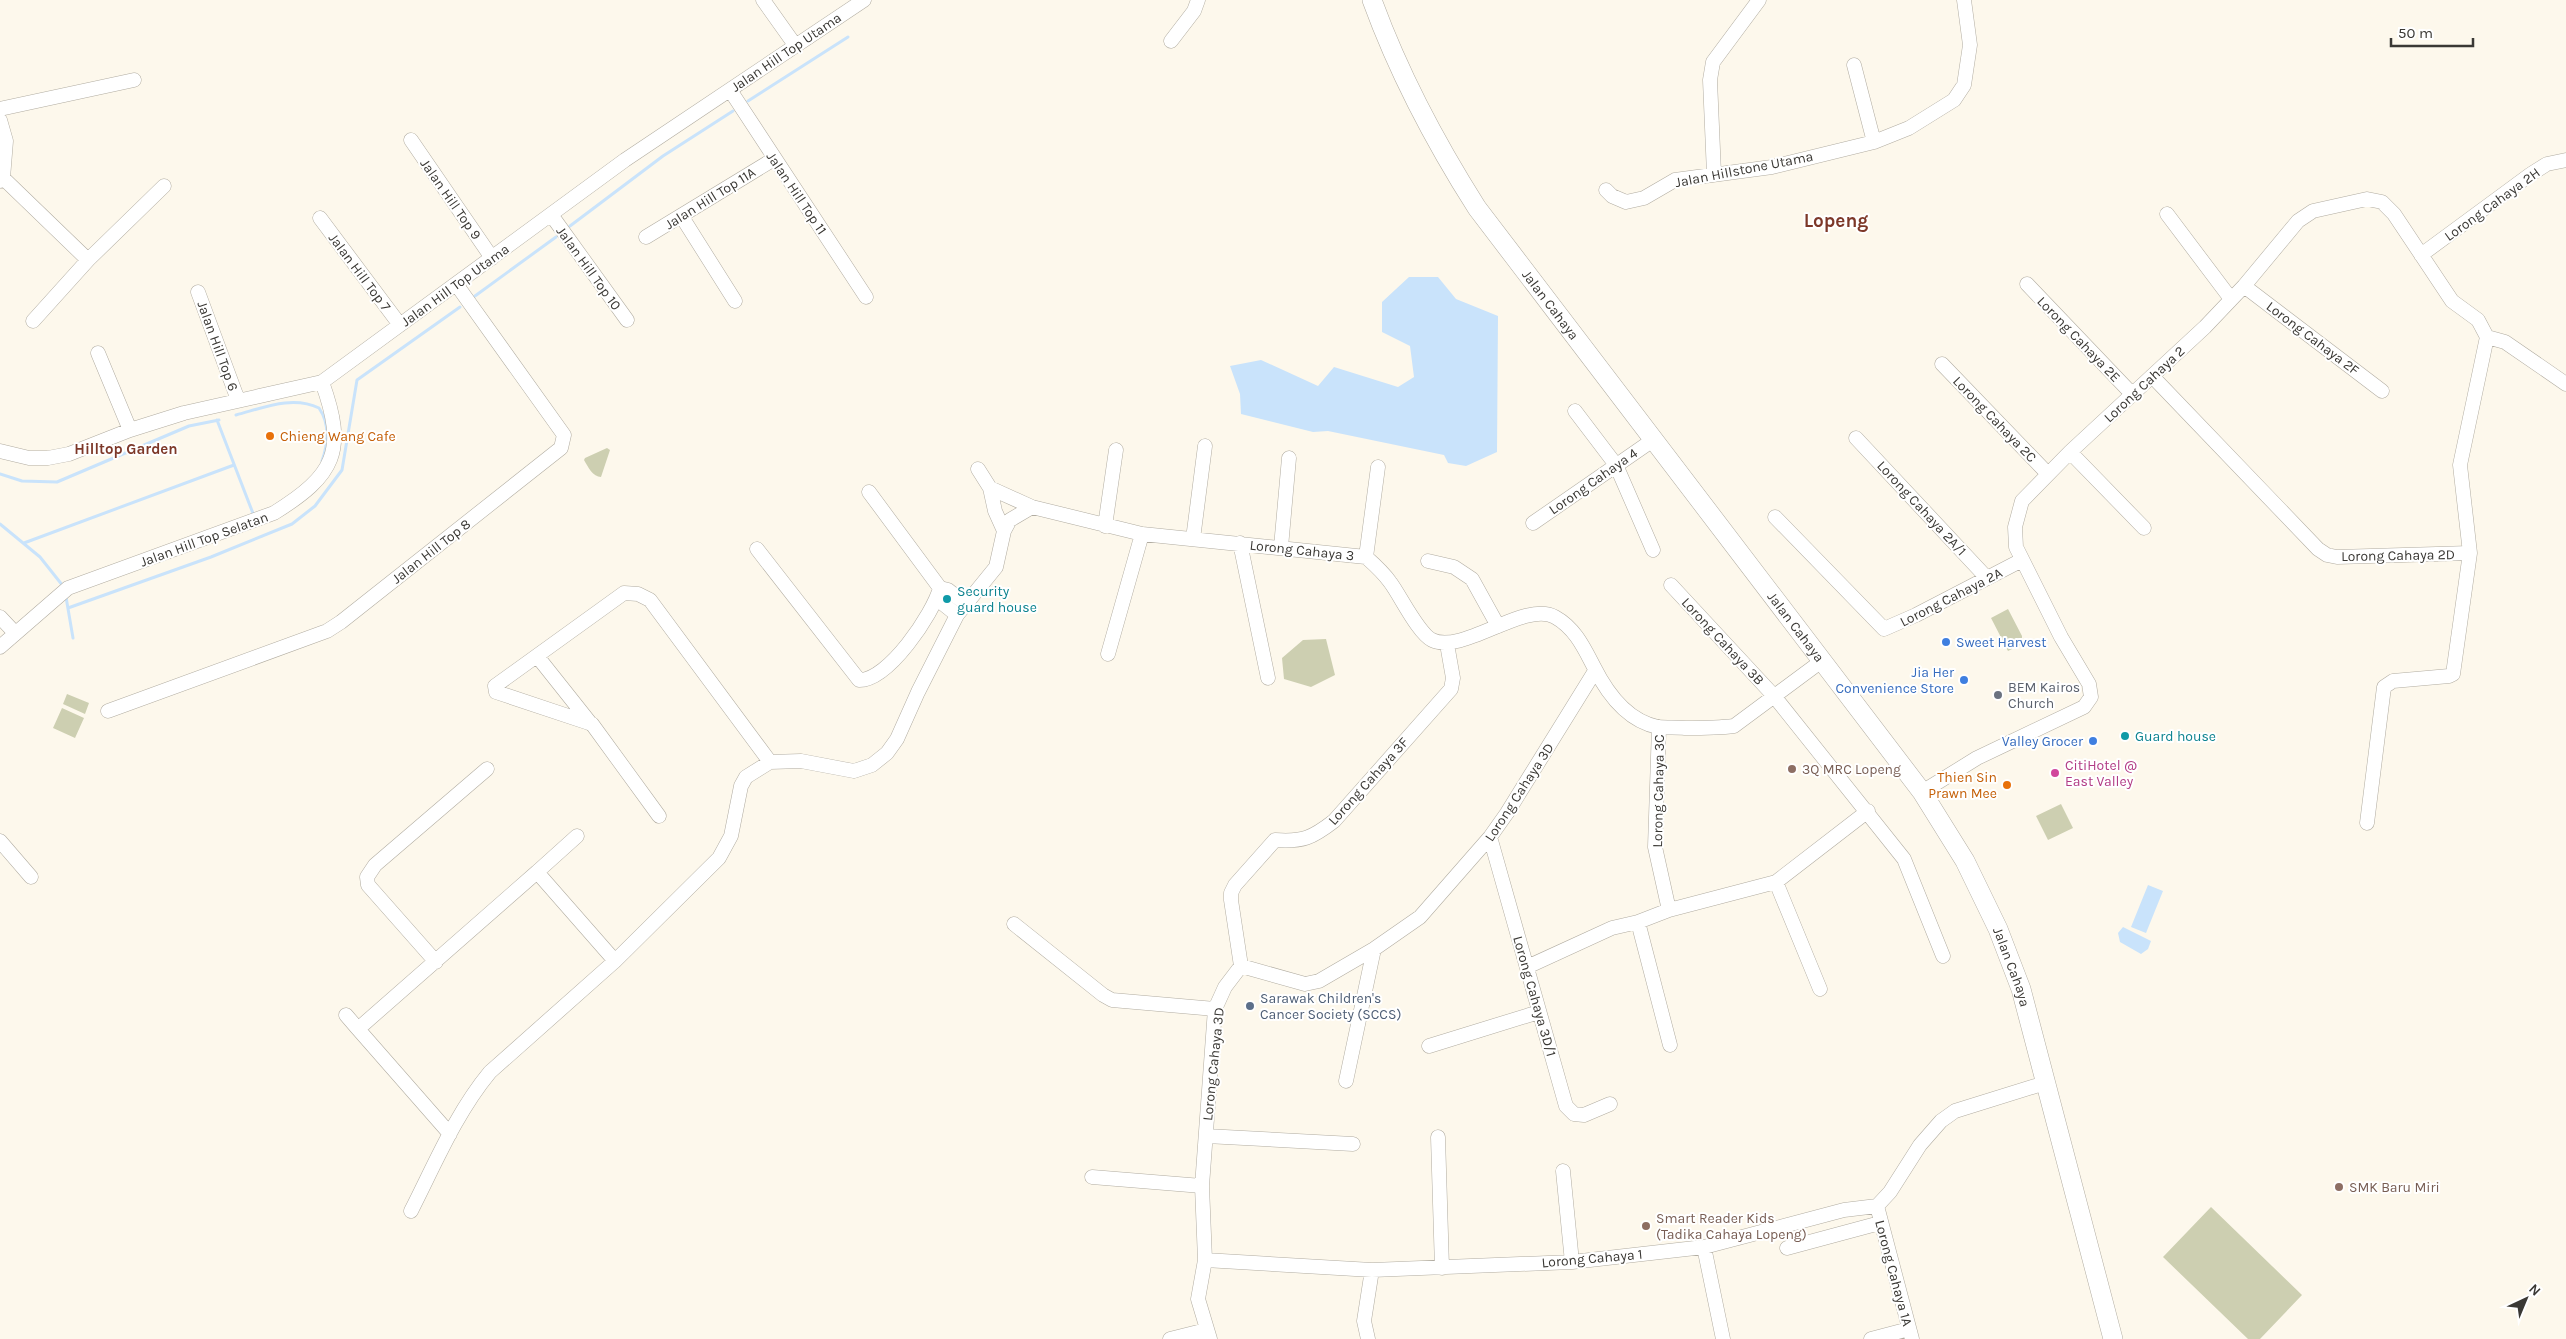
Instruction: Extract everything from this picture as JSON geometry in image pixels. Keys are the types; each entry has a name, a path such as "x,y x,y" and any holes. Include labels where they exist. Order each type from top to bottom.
{"street":[{"path":"763,0 795,45"},
{"name":"Jalan Hill Top Utama","path":"0,451 29,458 48,458 69,454 130,430 184,413 322,382 552,216 625,160 864,0"},
{"path":"1171,41 1194,11 1198,0"},
{"name":"Jalan Cahaya","path":"1372,0 1389,48 1403,78 1438,145 1463,186 1504,245 1922,792 1965,861 1998,929 2020,989 2113,1339"},
{"path":"1714,174 1710,80 1713,62 1759,0"},
{"name":"Jalan Hillstone Utama","path":"1606,190 1612,196 1626,202 1644,198 1675,180 1772,167 1874,142 1909,128 1954,100 1964,85 1970,45 1964,0"},
{"path":"1854,65 1874,142"},
{"path":"0,110 134,80"},
{"name":"Jalan Hill Top 11","path":"730,90 866,296"},
{"path":"0,120 6,141 2,180 88,260"},
{"name":"Jalan Hill Top 9","path":"411,140 492,258"},
{"name":"Jalan Hill Top 11A","path":"646,237 682,218 774,159"},
{"name":"Lorong Cahaya 2H","path":"2421,256 2531,174 2547,164 2566,160"},
{"path":"34,321 88,260 164,186"},
{"name":"Lorong Cahaya 2","path":"1922,792 1977,758 2084,707 2091,697 2089,684 2061,637 2016,547 2016,527 2022,501 2070,452 2206,327 2232,300 2298,221 2313,211 2367,199 2382,202 2394,214 2452,301 2478,320 2487,337"},
{"path":"2167,214 2232,300"},
{"name":"Jalan Hill Top 10","path":"552,216 627,320"},
{"name":"Jalan Hill Top 7","path":"320,218 400,325"},
{"path":"682,218 735,301"},
{"name":"Jalan Hill Top 8","path":"108,711 327,631 341,622 562,448 564,435 456,284"},
{"name":"Lorong Cahaya 2E","path":"2027,284 2132,394"},
{"name":"Lorong Cahaya 2F","path":"2244,286 2382,391"},
{"name":"Jalan Hill Top 6","path":"198,292 238,400"},
{"path":"2487,337 2505,342 2566,384"},
{"name":"Lorong Cahaya 2D","path":"2152,376 2318,549 2327,555 2337,557 2470,553 2460,465 2487,337"},
{"path":"98,353 130,430"},
{"name":"Lorong Cahaya 2C","path":"1942,364 2048,474"},
{"name":"Jalan Hill Top Selatan","path":"0,647 68,588 274,513 298,498 330,463 334,451 336,429 322,382"},
{"path":"1575,411 1616,465 1653,550"},
{"name":"Lorong Cahaya 2A/1","path":"1856,438 1987,578"},
{"name":"Lorong Cahaya 4","path":"1533,523 1653,440"},
{"path":"1193,539 1205,446"},
{"path":"1105,526 1116,450"},
{"path":"2070,452 2144,528"},
{"path":"1281,547 1289,458"},
{"path":"1366,557 1378,468"},
{"path":"978,469 990,488 995,511 1004,531"},
{"name":"Lorong Cahaya 3","path":"990,488 1032,507 1142,534 1366,557 1391,582 1424,632 1431,639 1446,644"},
{"path":"868,492 938,593 957,615"},
{"path":"411,1210 450,1134 477,1088 490,1072 615,961 719,858 731,836 741,786 746,777 770,762 800,761 854,771 872,766 887,753 897,740 918,692 957,615 996,567 1004,531 1010,520 1032,507"},
{"name":"Lorong Cahaya 2A","path":"1775,517 1884,628 1916,615 2022,560"},
{"path":"1108,654 1142,534"},
{"path":"1240,544 1268,678"},
{"path":"757,549 859,680 868,680 880,674 913,637 938,593 948,590 966,604"},
{"path":"2367,823 2384,687 2393,682 2453,674 2470,553"},
{"path":"1428,561 1454,566 1472,579 1498,626"},
{"name":"Lorong Cahaya 3B","path":"1671,585 1774,696 1868,811 1904,859 1943,956"},
{"path":"592,724 496,692 495,686 624,593 638,594 650,600 770,762"},
{"path":"1446,644 1536,614 1553,616 1567,625 1581,642 1595,671 1626,712 1642,721 1659,727 1717,728 1734,726 1823,660"},
{"path":"0,617 15,633"},
{"name":"Lorong Cahaya 3F","path":"1241,966 1232,900 1235,885 1275,840 1297,842 1315,836 1334,821 1451,689 1453,678 1446,644"},
{"path":"537,656 592,724 659,816"},
{"name":"Lorong Cahaya 3D","path":"1208,1334 1198,1299 1205,1260 1202,1186 1215,1009 1224,987 1241,966 1305,984 1319,981 1374,949 1420,917 1490,837 1595,671"},
{"name":"Lorong Cahaya 3C","path":"1659,727 1655,847 1669,910"},
{"path":"436,962 368,885 367,877 375,864 486,769"},
{"path":"1527,967 1612,928 1638,922 1669,910 1776,882 1868,811"},
{"path":"358,1029 577,836"},
{"name":"Lorong Cahaya 3D/1","path":"1490,837 1566,1106 1574,1114 1584,1115 1610,1104"},
{"path":"0,841 32,877"},
{"path":"537,872 615,961"},
{"path":"1776,882 1820,989"},
{"path":"1638,922 1670,1045"},
{"path":"1014,924 1103,995 1112,1000 1215,1009"},
{"path":"1346,1081 1374,949"},
{"path":"1430,1046 1538,1012"},
{"path":"346,1015 450,1134"},
{"path":"1877,1206 1890,1192 1920,1145 1941,1121 1955,1111 2045,1083"},
{"path":"1206,1136 1353,1144"},
{"path":"1438,1137 1442,1268"},
{"path":"1563,1171 1572,1262"},
{"path":"1092,1177 1202,1186"},
{"name":"Lorong Cahaya 1A","path":"1877,1206 1910,1334"},
{"name":"Lorong Cahaya 1","path":"1205,1260 1372,1270 1572,1262 1704,1247 1844,1210 1877,1206"},
{"path":"1786,1248 1880,1223"},
{"path":"1704,1247 1723,1339"},
{"path":"1368,1339 1364,1321 1372,1270"},
{"path":"1170,1339 1208,1334"},
{"path":"1871,1339 1910,1334"}],"green space":[{"path":"607,448 610,450 601,477 598,477 591,471 584,460"},
{"path":"2008,609 2022,636 2022,644 2008,651 1991,618"},
{"path":"1326,639 1335,675 1311,687 1284,679 1282,658 1303,640"},
{"path":"67,694 89,703 85,714 63,704"},
{"path":"62,708 84,718 75,738 53,728"},
{"path":"2061,804 2073,828 2048,840 2036,816"},
{"path":"2211,1207 2302,1295 2260,1339 2248,1339 2163,1257"}],"water":[{"path":"1409,277 1438,277 1456,299 1498,316 1497,452 1466,466 1448,463 1444,455 1328,431 1313,432 1241,414 1240,394 1230,366 1261,360 1318,386 1334,367 1398,387 1414,377 1410,346 1382,332 1382,302"},
{"path":"2148,885 2163,891 2146,933 2131,927"},
{"path":"2123,927 2151,941 2148,949 2141,954 2120,942 2118,933"}],"waterway":[{"path":"748,101 848,37"},
{"path":"570,226 663,156 733,111"},
{"path":"475,296 556,237"},
{"path":"68,608 211,557 292,524 315,506 342,470 357,380 460,307"},
{"path":"236,415 267,406 288,403 309,404 319,408 323,414 327,434 326,448 322,461"},
{"path":"217,420 254,516 252,516"},
{"path":"0,474 22,481 57,482 189,426 219,420"},
{"path":"24,543 234,465"},
{"path":"0,524 40,557 63,586"},
{"path":"66,597 73,638"}],"place":[{"name":"Chieng Wang Cafe","path":"270,436"},
{"name":"Security guard house","path":"947,599"},
{"name":"Sweet Harvest","path":"1946,642"},
{"name":"Jia Her Convenience Store","path":"1964,680"},
{"name":"BEM Kairos Church","path":"1998,695"},
{"name":"Guard house","path":"2125,736"},
{"name":"Valley Grocer","path":"2093,741"},
{"name":"3Q MRC Lopeng","path":"1792,769"},
{"name":"CitiHotel @ East Valley","path":"2055,773"},
{"name":"Thien Sin Prawn Mee","path":"2007,785"},
{"name":"Sarawak Children's Cancer Society (SCCS)","path":"1250,1006"},
{"name":"SMK Baru Miri","path":"2339,1187"},
{"name":"Smart Reader Kids (Tadika Cahaya Lopeng)","path":"1646,1226"}],"district":[{"name":"Lopeng","path":"1836,220"},
{"name":"Hilltop Garden","path":"126,449"}]}
